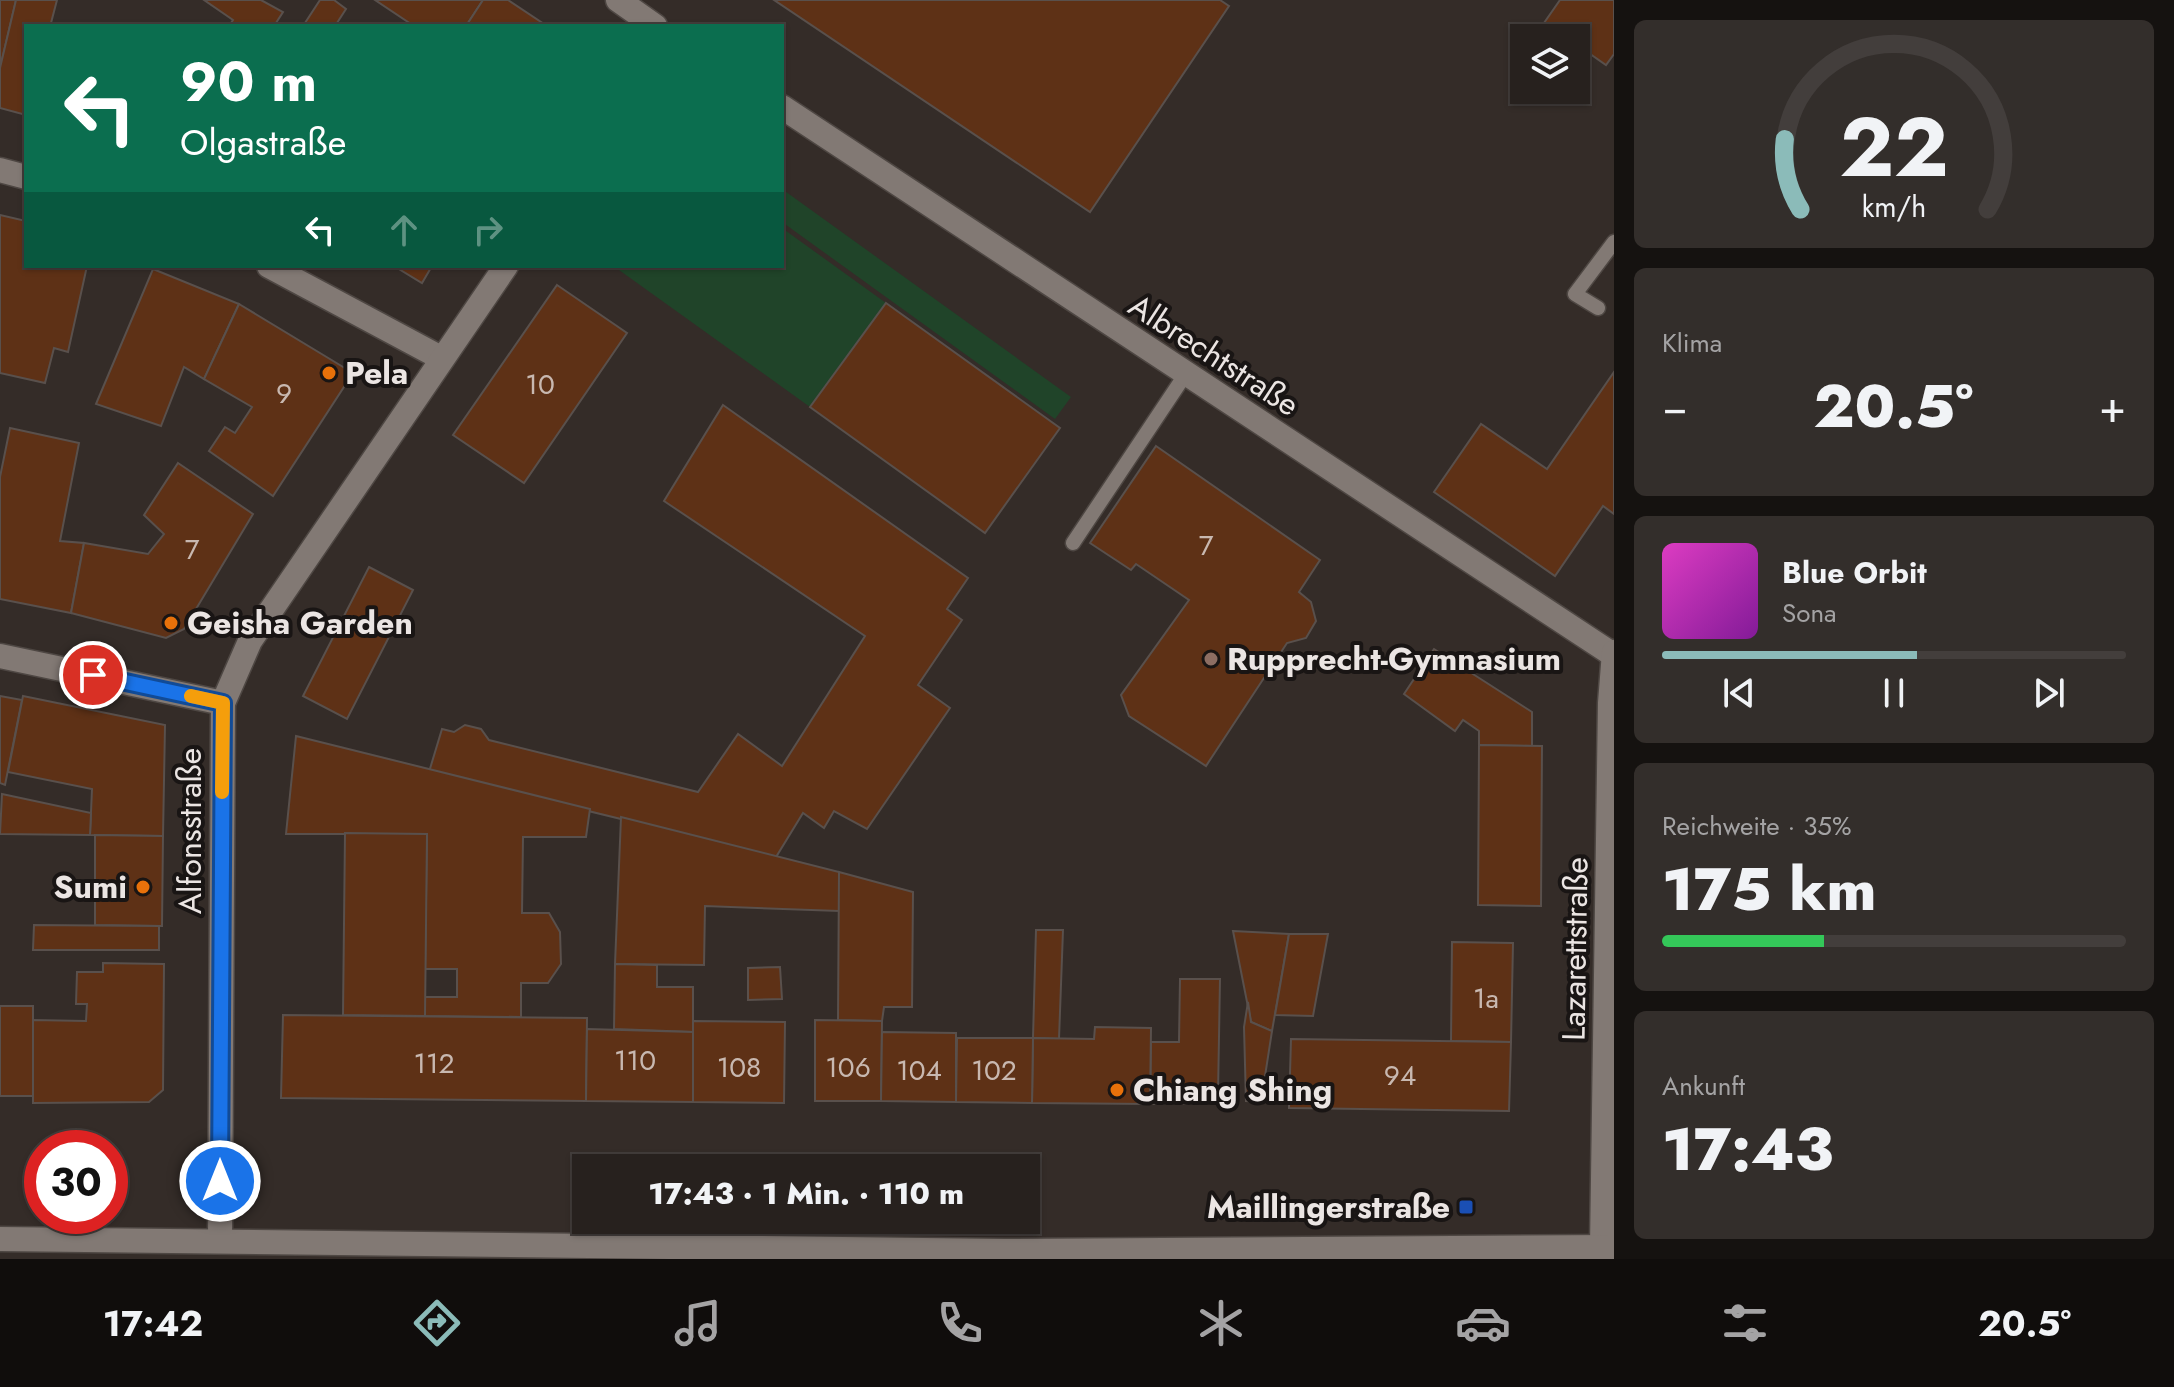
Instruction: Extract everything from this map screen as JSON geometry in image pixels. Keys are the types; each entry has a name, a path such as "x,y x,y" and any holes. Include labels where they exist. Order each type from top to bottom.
{"street":[{"path":"618,0 652,24"},
{"name":"Albrechtstraße","path":"784,108 1185,375 1613,653"},
{"path":"0,170 24,176"},
{"path":"273,268 441,358"},
{"name":"Alfonsstraße","path":"220,1241 223,703 250,641 505,268"},
{"name":"Lazarettstraße","path":"1608,1247 1613,653"},
{"path":"0,656 223,703"},
{"path":"0,1239 1005,1255 1608,1247"}],"lane":[{"path":"1598,308 1575,294 1614,242"},
{"path":"1073,543 1185,375"}],"green space":[{"path":"784,190 1071,397 1055,419 784,223"},
{"path":"784,229 886,303 810,407 619,270 784,268"}],"building":[{"path":"0,0 16,0 0,68"},
{"path":"16,0 57,0 51,23 54,24 24,24 24,114 0,108 0,68"},
{"path":"204,0 261,0 283,12 275,24 230,24 233,20"},
{"path":"320,0 334,0 346,9 336,24 304,24"},
{"path":"375,0 483,0 467,24 411,24"},
{"path":"483,0 508,0 544,24 467,24"},
{"path":"774,0 1220,0 1229,6 1090,212"},
{"path":"1560,0 1614,0 1614,54 1606,65 1590,54 1590,24 1544,23"},
{"path":"0,215 24,221 24,268 87,268 68,352 54,348 45,383 0,373"},
{"path":"397,268 431,268 422,283"},
{"path":"153,269 239,304 204,379 184,367 161,426 96,404"},
{"path":"557,285 627,333 524,483 453,435"},
{"path":"886,303 1060,428 985,533 810,407"},
{"path":"239,304 353,373 273,496 209,451 225,427 235,433 252,407 204,379"},
{"path":"1614,372 1614,514 1603,506 1555,576 1434,492 1481,424 1547,469"},
{"path":"723,405 968,578 947,609 962,620 918,685 950,708 867,829 834,811 824,828 803,813 776,857 429,772 442,729 454,732 465,725 481,729 489,740 698,792 738,734 782,766 865,636 664,501"},
{"path":"10,428 79,443 60,541 84,543 71,613 0,599 0,477"},
{"path":"1156,446 1320,560 1299,592 1311,602 1316,621 1306,638 1287,643 1206,766 1129,716 1121,695 1189,600 1136,564 1131,570 1090,543"},
{"path":"178,463 253,514 184,629 166,638 71,613 84,543 148,554 164,534 144,515"},
{"path":"369,567 413,590 347,719 303,696"},
{"path":"1434,649 1532,712 1532,746 1479,745 1479,731 1463,720 1455,731 1404,694"},
{"path":"0,696 22,700 5,785 0,783"},
{"path":"23,696 165,725 163,836 90,835 92,789 8,772"},
{"path":"296,736 590,809 586,837 523,837 522,913 549,913 560,932 561,964 548,983 521,983 521,1017 425,1016 425,997 457,997 457,969 425,969 427,834 286,834"},
{"path":"1479,745 1542,746 1541,906 1478,905"},
{"path":"2,794 91,813 90,835 0,834"},
{"path":"621,817 839,872 839,911 705,906 704,965 615,964"},
{"path":"345,833 427,834 425,1016 343,1015"},
{"path":"95,835 163,836 162,926 95,925"},
{"path":"839,872 913,892 912,1007 884,1007 882,1021 838,1020"},
{"path":"34,925 159,926 159,950 33,950"},
{"path":"1036,930 1063,930 1059,1039 1033,1038"},
{"path":"1233,931 1289,934 1272,1031 1251,1022"},
{"path":"1289,934 1328,934 1313,1016 1275,1015"},
{"path":"1452,942 1513,943 1511,1042 1451,1041"},
{"path":"103,963 164,964 163,1090 149,1102 33,1103 33,1020 86,1021 87,1004 76,1004 77,972 103,972"},
{"path":"615,964 657,965 657,987 693,987 693,1032 614,1029"},
{"path":"780,967 782,999 748,1000 748,968"},
{"path":"1180,979 1220,979 1218,1095 1210,1103 1150,1104 1151,1042 1179,1042"},
{"path":"1248,1002 1251,1022 1272,1031 1261,1102 1246,1101 1244,1027"},
{"path":"0,1006 33,1006 33,1096 0,1096"},
{"path":"283,1015 587,1018 586,1101 281,1098"},
{"path":"815,1020 882,1021 881,1101 815,1101"},
{"path":"693,1021 785,1022 784,1103 693,1102"},
{"path":"1095,1027 1151,1028 1150,1104 1032,1103 1033,1038 1094,1039"},
{"path":"587,1029 693,1032 693,1102 586,1101"},
{"path":"882,1032 956,1033 956,1102 881,1101"},
{"path":"957,1038 1033,1038 1032,1103 956,1102"},
{"path":"1291,1039 1511,1042 1509,1111 1289,1108"}],"slow traffic":[{"path":"191,696 223,703 222,792"}],"place":[{"name":"Pela","path":"329,373"},
{"name":"Geisha Garden","path":"171,623"},
{"name":"Rupprecht-Gymnasium","path":"1211,659"},
{"name":"Sumi","path":"143,887"},
{"name":"Chiang Shing","path":"1117,1090"},
{"name":"Maillingerstraße","path":"1466,1207"}],"route":[{"path":"93,675 223,703 220,1181"}]}
